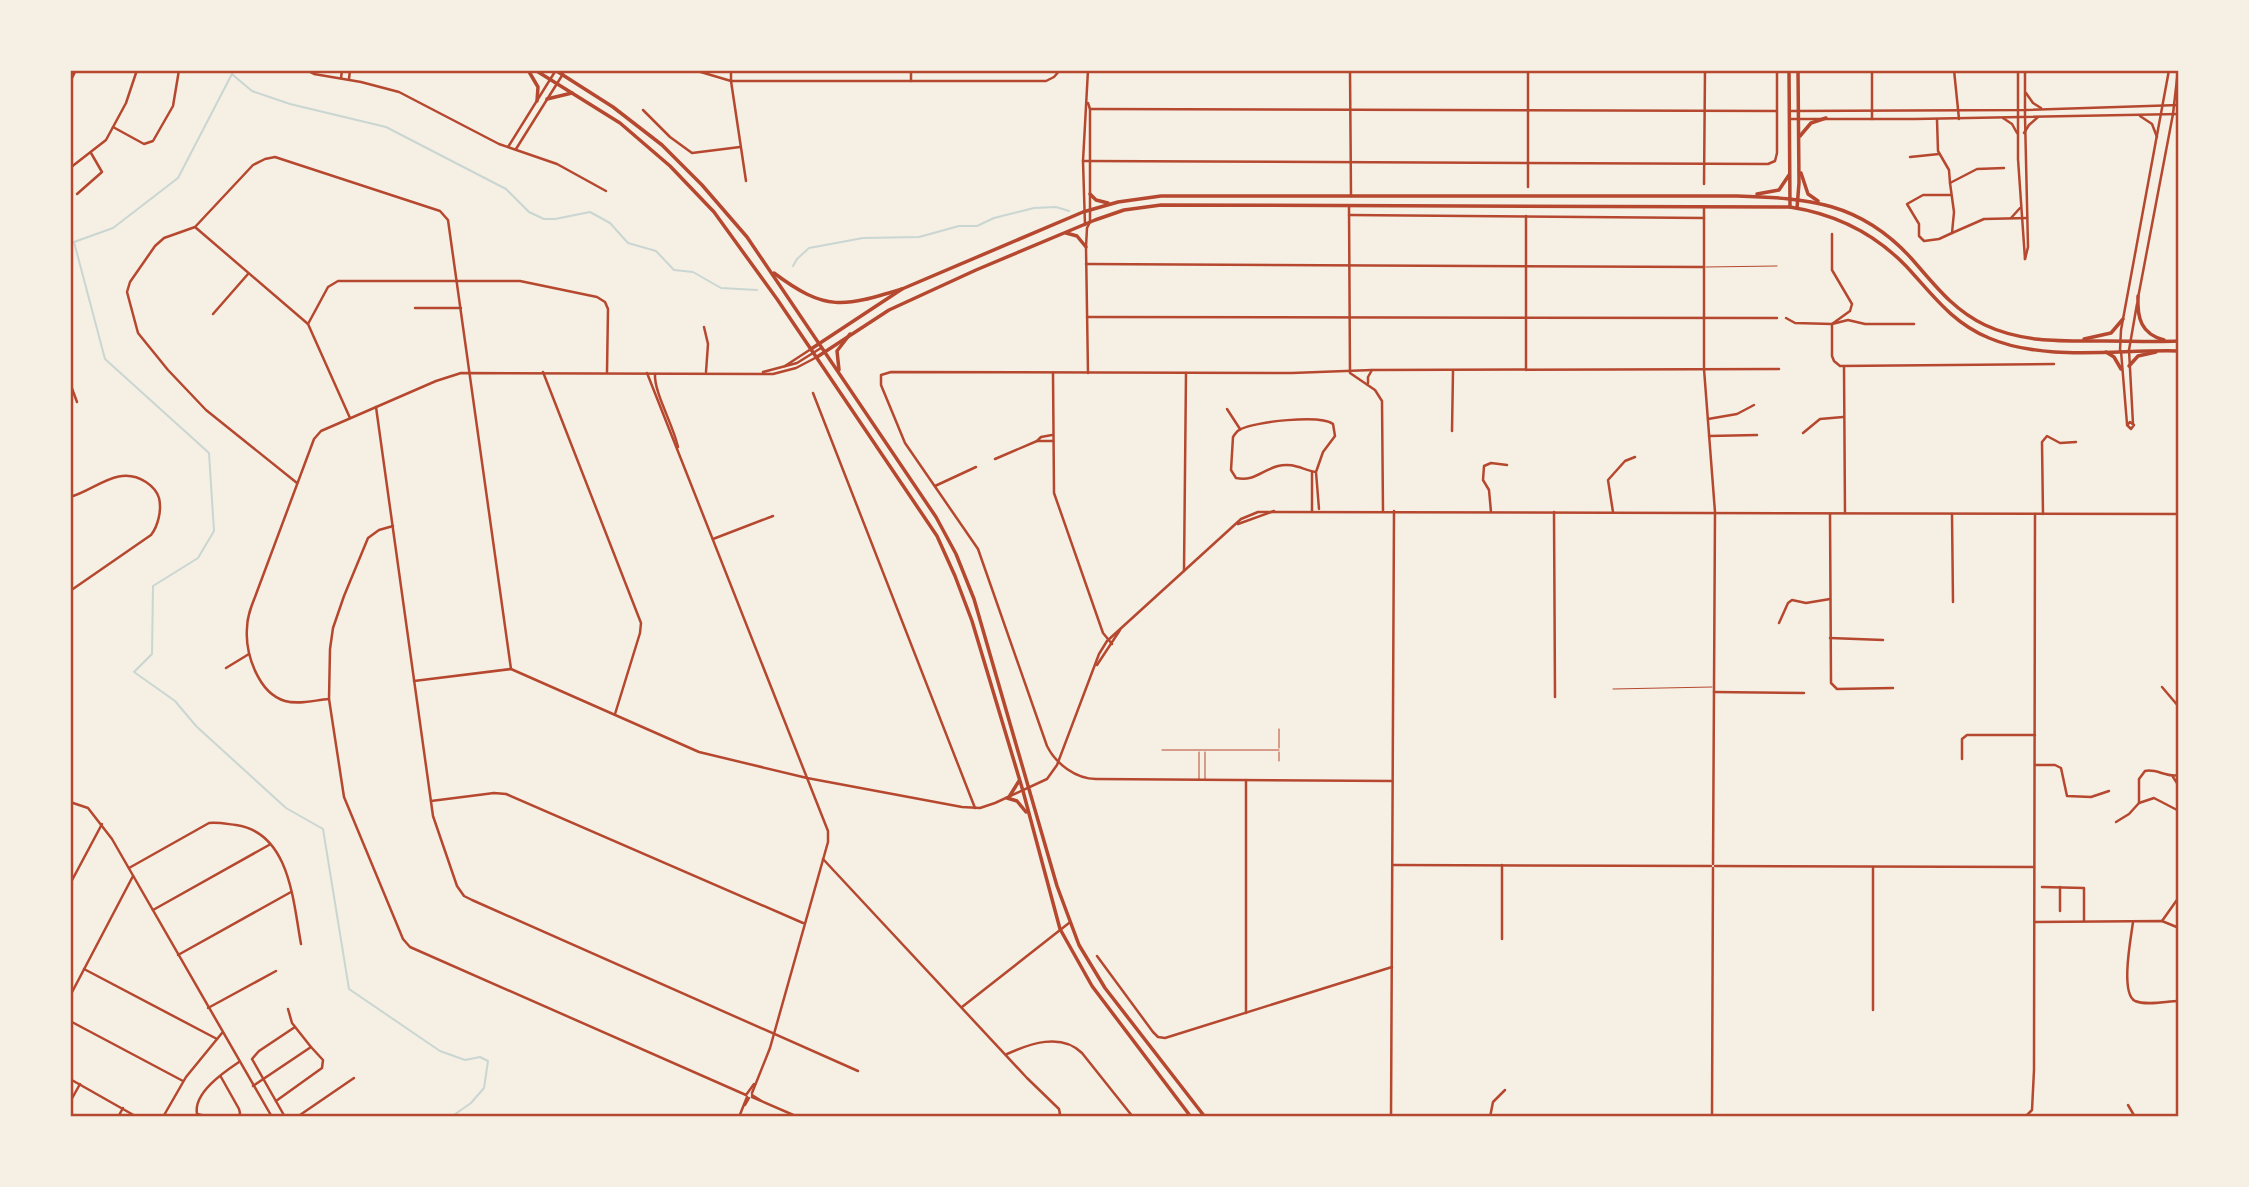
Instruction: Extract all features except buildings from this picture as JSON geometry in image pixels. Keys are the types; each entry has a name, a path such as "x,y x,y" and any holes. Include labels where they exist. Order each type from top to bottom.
{"main road":[{"path":"528,70 537,83 537,101"},
{"path":"535,70 574,93 639,139 698,194 725,226 921,512 943,548 964,597 1023,791 1060,929 1092,986 1191,1117"},
{"path":"555,70 613,107 670,153 747,237 773,271 936,517 956,554 974,599 1069,923 1097,976 1205,1117"},
{"path":"1789,70 1790,207"},
{"path":"1797,208 1798,70"},
{"path":"547,99 574,93"},
{"path":"1798,140 1808,125 1826,118"},
{"path":"1798,158 1808,194 1823,204"},
{"path":"1737,196 1774,192 1785,185 1790,172"},
{"path":"1090,194 1096,200 1110,204"},
{"path":"773,271 808,296 834,304 849,303 902,289 1083,212 1110,204 1161,196 1791,197 1823,204 1857,217 1886,235 1904,250 1947,299 1983,324 2024,338 2064,341 2179,341"},
{"path":"814,353 900,304 1063,233 1124,210 1161,205 1797,208 1843,221 1876,240 1908,268 1945,310 1988,338 2028,349 2179,351"},
{"path":"1063,233 1077,236 1086,247"},
{"path":"814,353 902,289"},
{"path":"2138,296 2140,320 2145,330 2154,337 2170,341"},
{"path":"2064,341 2105,335 2115,329 2123,319"},
{"path":"839,372 838,351 850,334"},
{"path":"2129,366 2138,356 2165,350"},
{"path":"2093,351 2111,354 2121,369"},
{"path":"1019,780 1008,797 1017,801 1029,817"}],"street":[{"path":"70,82 76,70"},
{"path":"70,168 104,142 126,103 137,70"},
{"path":"113,127 144,144 153,141 173,106 179,70"},
{"path":"306,70 399,92 464,127 557,164 606,191"},
{"path":"341,78 342,70"},
{"path":"349,79 350,70"},
{"path":"508,146 555,70"},
{"path":"694,70 731,81 1046,81 1060,70"},
{"path":"732,70 731,81 746,181"},
{"path":"911,70 911,81"},
{"path":"1088,70 1090,222"},
{"path":"1350,70 1351,196"},
{"path":"1528,70 1528,187"},
{"path":"1704,184 1705,70"},
{"path":"1083,161 1768,164 1777,157 1777,70"},
{"path":"1872,70 1872,119"},
{"path":"1954,70 1959,118"},
{"path":"2018,70 2017,133 2025,259 2028,252 2025,70"},
{"path":"2169,70 2120,341 2127,424 2131,429 2133,424 2129,341 2173,114 2178,70"},
{"path":"516,149 563,74"},
{"path":"2177,77 2179,96"},
{"path":"2025,87 2030,100 2045,109"},
{"path":"1088,103 1085,109 1083,161 1088,373"},
{"path":"1789,111 2025,110 2179,105"},
{"path":"1090,109 1777,111"},
{"path":"643,110 670,137 692,153 740,147"},
{"path":"1790,119 2179,114"},
{"path":"2140,116 2152,124 2157,144"},
{"path":"2024,133 2038,117"},
{"path":"2003,118 2012,124 2017,133"},
{"path":"1937,119 1939,154 1949,170 1954,212 1952,233"},
{"path":"77,194 102,172 91,153"},
{"path":"1910,158 1939,154"},
{"path":"297,484 201,405 138,333 127,292 130,282 155,246 164,239 195,227 253,165 264,159 280,158 442,212 448,220 511,668"},
{"path":"1950,183 1977,169 2004,168"},
{"path":"1950,195 1923,195 1907,204 1917,220 1919,236 1924,241 1939,239 1984,219 2027,218"},
{"path":"1349,206 1350,373"},
{"path":"1704,206 1704,369 1715,512 1712,1117"},
{"path":"2011,218 2021,206"},
{"path":"1349,215 1704,218"},
{"path":"1526,216 1526,370"},
{"path":"195,227 307,324 350,418"},
{"path":"2022,231 2028,231"},
{"path":"1832,234 1832,270 1852,304 1848,313 1832,324"},
{"path":"1086,264 1704,267"},
{"path":"213,314 249,273"},
{"path":"307,324 328,288 338,281 520,281 602,299 608,313 607,373"},
{"path":"415,308 462,308"},
{"path":"1087,317 1777,318"},
{"path":"1786,318 1795,323 1832,324 1848,320 1866,324 1914,324"},
{"path":"1832,324 1833,358 1835,363 1844,366 2054,364"},
{"path":"704,327 708,344 706,372"},
{"path":"760,373 785,366 814,353"},
{"path":"329,699 295,702 278,698 263,683 249,654 247,628 249,611 316,435 451,375 470,372 773,374 789,371 814,353"},
{"path":"1844,366 1845,513"},
{"path":"1392,781 1089,779 1073,773 1051,753 1045,741 978,549 901,437 880,382 882,374 1779,369"},
{"path":"1368,385 1372,370"},
{"path":"1452,431 1453,371"},
{"path":"543,372 640,620 641,629 615,715"},
{"path":"647,372 665,412"},
{"path":"655,373 655,385 679,450 828,831 823,859 774,1032 739,1117"},
{"path":"1053,373 1053,483 1056,501 1110,642"},
{"path":"1184,571 1186,373"},
{"path":"1350,373 1368,385 1380,397 1383,405 1383,511"},
{"path":"70,383 77,401"},
{"path":"813,393 975,808"},
{"path":"1708,419 1737,414 1754,405"},
{"path":"376,407 431,801 438,832 457,886 464,896 858,1071"},
{"path":"1227,409 1240,429"},
{"path":"1802,433 1820,419 1845,417"},
{"path":"1312,511 1314,472 1335,436 1335,426 1328,420 1294,419 1240,429 1233,437 1231,470 1236,478 1258,477 1281,465 1298,465 1314,472"},
{"path":"995,459 1041,437 1053,435"},
{"path":"1709,436 1757,435"},
{"path":"2043,514 2042,442 2047,436 2060,443 2076,442"},
{"path":"1037,441 1053,441"},
{"path":"1613,512 1608,480 1625,461 1635,457"},
{"path":"1491,512 1489,491 1483,480 1484,467 1491,463 1507,465"},
{"path":"935,486 976,467"},
{"path":"1314,472 1319,511"},
{"path":"70,497 121,475 137,477 149,484 160,500 158,522 153,532 112,564 70,591"},
{"path":"414,681 511,668 699,752 807,778 975,808 985,807 1050,777 1099,654 1122,627 1234,526 1249,514 1264,510 2179,514"},
{"path":"1391,1117 1394,511"},
{"path":"1554,511 1555,697"},
{"path":"1830,514 1831,683 1838,689 1893,688"},
{"path":"1952,514 1953,602"},
{"path":"2025,1117 2033,1108 2034,1070 2035,514"},
{"path":"713,539 773,516"},
{"path":"393,526 379,530 368,538 344,596 333,628 329,699 344,797 400,935 410,947 798,1117"},
{"path":"1779,623 1790,601 1806,603 1830,599"},
{"path":"1830,638 1883,640"},
{"path":"226,668 249,654"},
{"path":"2162,687 2179,707"},
{"path":"1714,692 1804,693"},
{"path":"1962,759 1962,739 1967,735 2035,735"},
{"path":"2035,765 2055,765 2061,768 2067,796 2091,797 2109,791"},
{"path":"2139,803 2139,779 2145,771 2153,770 2173,777 2179,786"},
{"path":"2173,777 2179,775"},
{"path":"1245,780 1246,1013"},
{"path":"431,801 494,793 506,794 804,923"},
{"path":"2116,822 2129,814 2139,803 2154,798 2179,811"},
{"path":"70,802 88,808 102,824 272,1117"},
{"path":"129,868 212,823 251,828 270,844 283,864 302,944"},
{"path":"70,884 102,824"},
{"path":"153,909 270,844"},
{"path":"823,859 1035,1087 1059,1109 1056,1117"},
{"path":"1393,865 2034,867"},
{"path":"1502,865 1502,940"},
{"path":"1873,867 1873,1010"},
{"path":"70,996 133,876"},
{"path":"2042,887 2084,888 2084,921"},
{"path":"2060,887 2060,911"},
{"path":"178,954 291,892"},
{"path":"2162,921 2179,897"},
{"path":"2133,920 2127,985 2130,996 2137,1002 2179,1001"},
{"path":"2035,922 2162,921 2179,928"},
{"path":"961,1008 1069,923"},
{"path":"1097,956 1153,1032 1161,1038 1172,1037 1392,967"},
{"path":"85,969 217,1039"},
{"path":"208,1008 276,971"},
{"path":"1128,997 1132,994"},
{"path":"276,1101 322,1068 323,1060 295,1027 288,1009"},
{"path":"70,1021 183,1081"},
{"path":"285,1117 262,1080 253,1063 253,1057 295,1027"},
{"path":"163,1117 183,1081 222,1033"},
{"path":"1007,1055 1038,1042 1073,1046 1082,1053 1133,1117"},
{"path":"253,1086 311,1047"},
{"path":"210,1117 199,1115 196,1109 207,1088 239,1062"},
{"path":"221,1077 239,1108 238,1117"},
{"path":"297,1117 354,1078"},
{"path":"70,1079 137,1117"},
{"path":"70,1102 80,1084"},
{"path":"1490,1117 1493,1102 1505,1090"},
{"path":"2128,1105 2135,1117"},
{"path":"118,1117 123,1108"}],"lane":[{"path":"1704,267 1777,266"},
{"path":"1613,689 1714,687"},
{"path":"1279,729 1279,761"},
{"path":"1163,750 1279,750"},
{"path":"1199,750 1199,780"},
{"path":"1205,750 1205,780"}],"waterway":[{"path":"234,70 178,178 113,228 74,242 105,359 209,453 214,531 198,558 153,586 152,654 134,672 175,701 196,726 286,808 323,829 349,989 440,1051 465,1060 480,1057 488,1061 484,1088 471,1103 451,1117"},
{"path":"233,75 252,91 290,104 386,127 506,189 529,212 544,219 590,212 610,223 628,243 656,251 674,270 693,272 721,288 757,290"},
{"path":"793,266 809,248 863,238 919,237 959,226 977,226 994,218 1034,208 1056,207 1069,211"}]}
